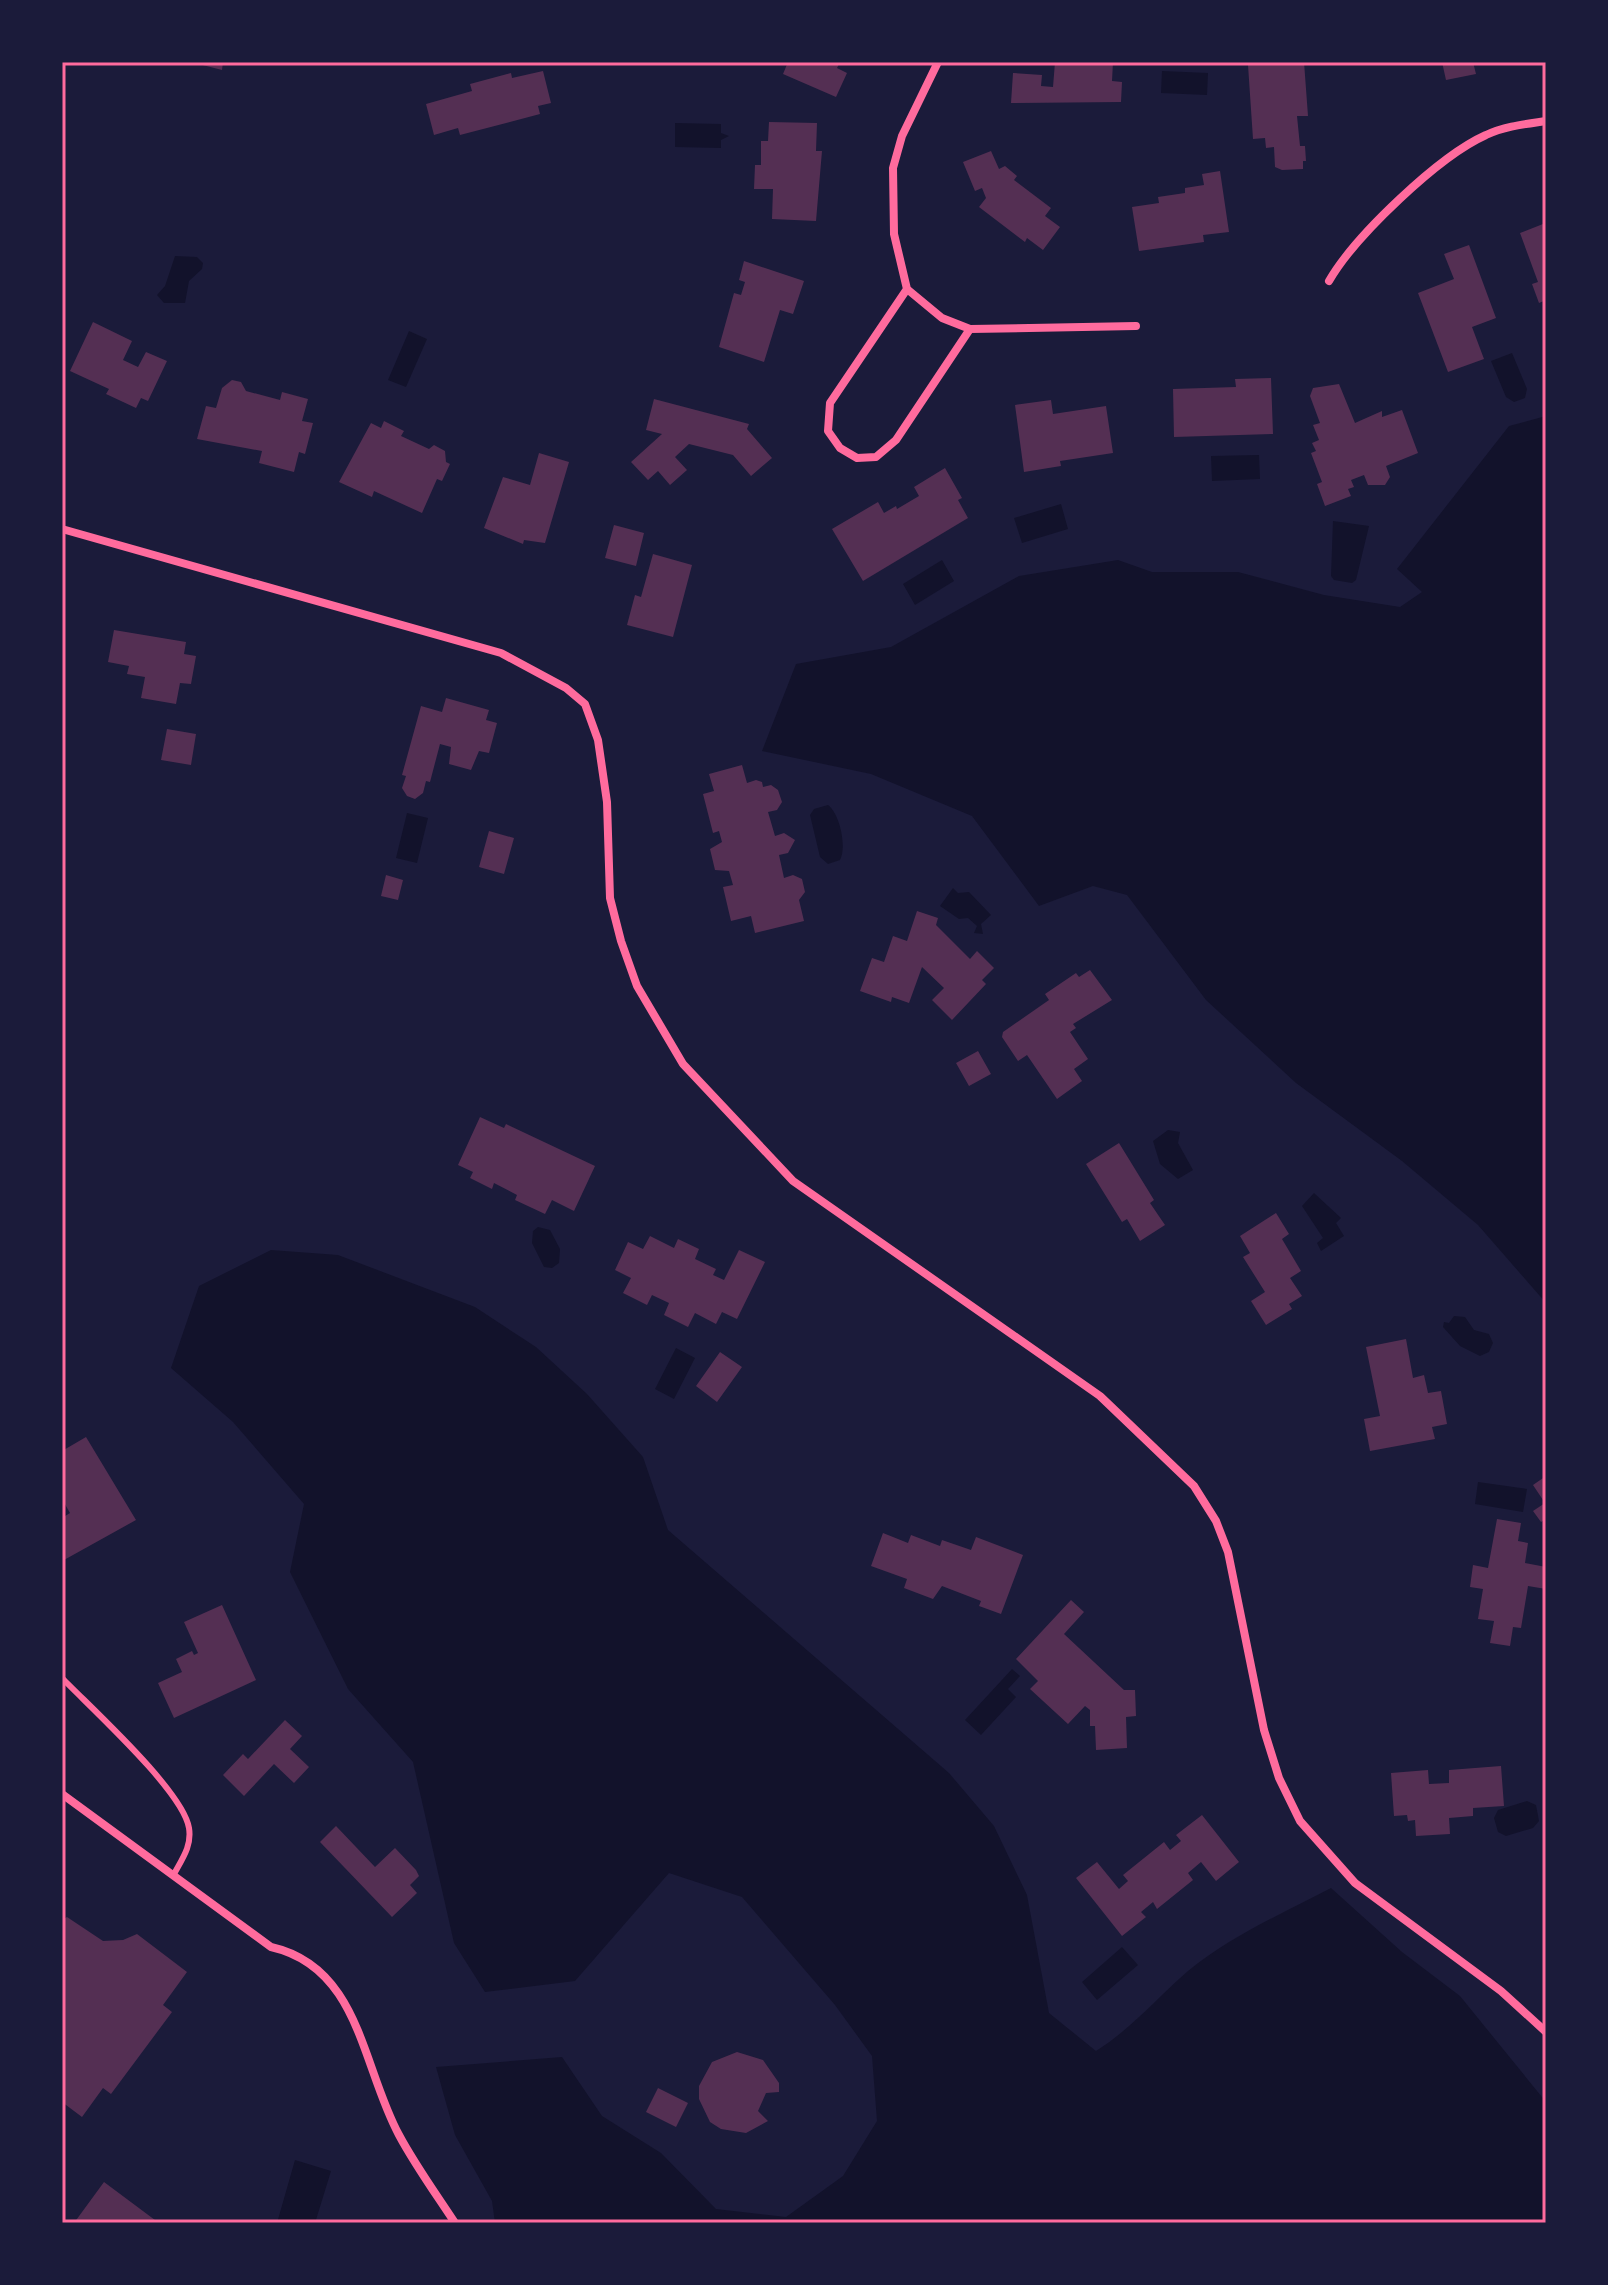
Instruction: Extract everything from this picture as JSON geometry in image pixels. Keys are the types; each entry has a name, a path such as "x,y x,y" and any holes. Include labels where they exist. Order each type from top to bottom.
{"street":[{"path":"938,62 902,136 893,168 894,234 907,289 942,318 970,329 1136,326"},
{"path":"1329,281 1339,264 1416,184 1470,142 1519,124 1546,121"},
{"path":"907,289 830,403 828,431 840,448 857,458 876,457 896,440 970,329"},
{"path":"62,529 501,653 566,688 585,704 598,740 607,802 610,898 621,941 637,986 683,1064 793,1181 1100,1396 1194,1486 1216,1521 1228,1552 1264,1730 1279,1778 1300,1821 1355,1883 1501,1991 1546,2032"},
{"path":"62,1794 271,1947 298,1953 320,1969 338,1992 398,2134 455,2223"}],"lane":[{"path":"62,1678 174,1796 189,1827 189,1847 174,1874"}],"shaded area":[{"path":"1162,71 1208,73 1207,95 1161,93"},
{"path":"675,123 721,124 721,133 729,136 721,140 721,148 675,147"},
{"path":"175,256 197,257 203,263 202,269 189,281 185,303 164,303 157,295 165,286"},
{"path":"409,331 427,339 406,387 388,380"},
{"path":"1512,353 1527,389 1525,398 1514,402 1506,397 1491,361"},
{"path":"1546,416 1546,1303 1478,1225 1402,1161 1296,1083 1206,1000 1127,895 1093,886 1039,906 972,816 871,774 762,751 796,664 891,647 1019,576 1118,560 1152,572 1238,572 1324,595 1400,607 1422,592 1397,569 1509,426"},
{"path":"1259,455 1260,479 1212,481 1211,456"},
{"path":"1061,504 1068,529 1022,543 1014,518"},
{"path":"1333,521 1369,526 1356,580 1352,583 1334,580 1331,576"},
{"path":"942,560 954,581 915,605 903,584"},
{"path":"828,805 839,823 843,847 840,860 828,864 820,857 810,815 814,809"},
{"path":"407,813 428,818 417,863 396,858"},
{"path":"953,888 958,893 969,892 991,915 981,924 983,934 974,933 977,926 968,918 959,919 940,906"},
{"path":"1168,1130 1180,1132 1178,1143 1193,1170 1178,1179 1160,1164 1153,1141"},
{"path":"1314,1193 1341,1218 1336,1223 1344,1236 1321,1251 1317,1243 1323,1238 1302,1206"},
{"path":"538,1227 550,1230 560,1249 559,1263 552,1268 544,1267 532,1243 533,1231"},
{"path":"271,1250 338,1255 475,1307 536,1347 587,1394 643,1457 668,1530 949,1773 994,1826 1027,1895 1049,2013 1096,2051 1121,2033 1205,1958 1331,1888 1402,1952 1460,1996 1546,2102 1546,2223 495,2223 492,2201 455,2135 436,2067 562,2057 602,2116 661,2153 716,2209 786,2217 843,2176 877,2121 872,2056 835,2005 742,1897 669,1873 575,1981 485,1992 454,1943 413,1762 348,1689 290,1572 304,1504 233,1422 171,1368 199,1286"},
{"path":"1454,1316 1465,1317 1474,1330 1489,1334 1493,1343 1489,1352 1480,1356 1460,1346 1443,1327 1444,1322 1449,1323"},
{"path":"676,1348 695,1358 674,1399 655,1389"},
{"path":"1478,1482 1527,1489 1523,1512 1475,1504"},
{"path":"1012,1669 1020,1676 1008,1689 1016,1697 981,1735 965,1720"},
{"path":"1527,1801 1536,1805 1539,1821 1533,1828 1506,1836 1498,1832 1494,1818 1498,1810"},
{"path":"1122,1947 1138,1965 1097,2000 1082,1982"},
{"path":"295,2160 331,2171 315,2223 277,2223"}],"building":[{"path":"191,62 223,62 222,70"},
{"path":"788,62 840,62 837,68 847,73 836,97 783,74"},
{"path":"1055,62 1113,62 1112,81 1122,82 1121,102 1011,103 1013,73 1042,75 1041,86 1053,87"},
{"path":"1304,62 1308,116 1297,116 1300,146 1305,146 1306,161 1303,161 1303,169 1282,170 1275,167 1274,147 1266,148 1265,138 1253,139 1248,65"},
{"path":"1442,62 1473,62 1476,74 1446,80"},
{"path":"543,71 551,103 538,106 540,114 460,135 458,128 434,135 426,104 472,91 470,84 511,73 512,78"},
{"path":"769,122 817,123 816,151 822,151 816,221 772,219 773,189 754,189 755,165 761,165 761,141 768,141"},
{"path":"991,151 999,169 1005,166 1017,176 1014,180 1051,208 1045,216 1060,227 1043,250 1027,238 1025,242 979,207 986,198 982,188 975,191 963,162"},
{"path":"1220,171 1229,232 1203,235 1204,242 1139,251 1132,207 1159,203 1158,197 1185,193 1185,188 1204,185 1202,174"},
{"path":"1543,224 1546,300 1539,303 1532,284 1538,282 1520,233"},
{"path":"1469,245 1496,318 1472,327 1484,359 1448,372 1418,293 1454,279 1444,254"},
{"path":"744,261 804,281 793,314 780,310 764,362 719,347 734,293 741,295 745,282 739,280"},
{"path":"93,322 132,341 123,360 138,367 146,352 167,361 148,401 141,398 136,408 106,394 109,389 70,371"},
{"path":"1271,378 1273,434 1174,437 1173,389 1236,387 1235,379"},
{"path":"232,380 241,382 246,391 280,400 282,392 308,399 302,421 313,423 305,454 299,452 294,472 259,463 262,451 197,439 206,406 216,408 222,388"},
{"path":"1339,384 1355,423 1382,411 1382,417 1402,410 1418,453 1386,466 1390,477 1385,485 1368,485 1364,475 1351,480 1354,487 1348,489 1351,496 1325,506 1317,484 1322,482 1311,453 1316,451 1312,443 1319,440 1313,425 1320,423 1310,396 1313,388"},
{"path":"654,399 749,424 747,429 772,458 751,476 733,455 689,444 675,457 687,470 670,485 658,471 648,480 631,462 662,434 646,430"},
{"path":"1051,400 1053,414 1106,406 1113,453 1060,461 1061,466 1024,472 1015,405"},
{"path":"384,421 404,431 401,436 429,449 434,445 445,451 446,462 450,464 442,481 437,479 422,513 374,491 372,497 339,482 371,423 381,428"},
{"path":"539,453 569,462 545,543 524,540 523,544 484,528 503,477 530,485"},
{"path":"945,468 962,498 958,500 968,518 863,581 832,529 878,502 884,513 896,506 897,509 919,496 914,487"},
{"path":"614,525 644,533 636,566 605,558"},
{"path":"653,554 692,565 673,637 627,625 635,595 641,597"},
{"path":"114,630 186,642 184,654 196,656 191,684 180,683 176,704 141,698 145,677 127,674 129,666 108,662"},
{"path":"446,698 489,710 486,720 497,723 489,753 479,751 471,770 449,764 451,747 440,744 430,782 426,781 423,793 415,799 407,796 402,788 406,776 402,775 421,706 442,712"},
{"path":"167,729 196,734 191,765 161,760"},
{"path":"742,765 747,783 756,780 762,782 763,787 771,785 778,790 782,802 777,810 768,812 775,836 784,833 795,840 788,853 779,855 784,878 793,875 802,879 805,892 799,900 804,921 755,933 751,916 731,921 723,887 733,885 729,871 715,870 710,849 722,842 719,831 713,833 703,794 714,791 709,774"},
{"path":"489,831 514,838 504,874 479,867"},
{"path":"386,875 403,880 398,900 381,896"},
{"path":"917,911 938,918 936,925 970,959 977,951 994,968 982,980 986,984 952,1020 932,1000 944,988 922,967 909,1003 892,997 891,1002 860,991 872,958 884,962 893,936 907,941"},
{"path":"1090,970 1112,1000 1073,1024 1076,1028 1070,1032 1088,1059 1074,1069 1082,1081 1057,1099 1027,1055 1018,1061 1002,1037 1003,1032 1049,1000 1045,994 1076,973 1079,977"},
{"path":"978,1051 991,1074 969,1086 956,1063"},
{"path":"480,1117 504,1128 506,1124 595,1166 574,1211 552,1200 545,1214 515,1200 517,1195 494,1183 492,1189 470,1178 473,1172 458,1165"},
{"path":"1119,1143 1154,1200 1150,1203 1165,1225 1140,1241 1127,1219 1122,1222 1086,1164"},
{"path":"1276,1213 1289,1234 1282,1239 1301,1271 1290,1278 1302,1296 1289,1304 1292,1309 1266,1325 1251,1301 1265,1292 1243,1257 1250,1253 1240,1236"},
{"path":"650,1236 674,1248 678,1239 699,1249 695,1259 716,1269 713,1275 724,1280 739,1250 765,1262 737,1319 722,1312 716,1324 695,1313 688,1327 664,1315 669,1303 652,1295 647,1305 623,1293 631,1278 615,1270 628,1242 643,1249"},
{"path":"1406,1339 1413,1378 1424,1375 1428,1393 1441,1391 1447,1424 1432,1427 1435,1439 1370,1451 1364,1419 1380,1416 1366,1347"},
{"path":"720,1352 742,1367 717,1402 696,1386"},
{"path":"86,1437 136,1520 64,1560 62,1518 70,1513 62,1499 62,1451"},
{"path":"1546,1476 1546,1519 1541,1522 1533,1511 1545,1503 1533,1485"},
{"path":"1497,1519 1521,1523 1518,1541 1528,1543 1525,1563 1546,1567 1546,1589 1528,1586 1521,1628 1513,1627 1510,1646 1490,1643 1494,1621 1478,1619 1483,1589 1470,1587 1473,1565 1488,1568"},
{"path":"883,1533 908,1543 911,1535 940,1546 942,1540 971,1550 976,1537 1023,1555 1001,1614 979,1606 981,1601 942,1586 933,1599 904,1588 907,1579 871,1566"},
{"path":"1071,1600 1084,1612 1064,1634 1124,1690 1135,1690 1136,1716 1126,1717 1127,1748 1096,1750 1095,1726 1090,1726 1090,1710 1085,1706 1068,1724 1030,1689 1038,1681 1016,1659"},
{"path":"222,1605 256,1680 174,1718 158,1683 182,1672 176,1659 192,1651 194,1655 198,1653 184,1622"},
{"path":"285,1720 302,1736 290,1749 309,1767 294,1783 274,1764 244,1796 223,1775 243,1754 248,1759"},
{"path":"1501,1766 1504,1806 1473,1808 1473,1816 1449,1818 1450,1834 1416,1836 1415,1820 1408,1821 1407,1815 1394,1816 1391,1773 1428,1770 1429,1784 1449,1783 1449,1770"},
{"path":"1202,1815 1239,1862 1216,1881 1201,1862 1188,1873 1193,1880 1157,1909 1153,1902 1141,1912 1146,1917 1122,1936 1076,1878 1097,1862 1119,1889 1128,1881 1123,1875 1164,1842 1170,1850 1181,1841 1176,1835"},
{"path":"336,1826 375,1867 395,1848 416,1870 419,1876 410,1885 417,1893 392,1917 320,1842"},
{"path":"67,1917 103,1941 123,1940 137,1934 187,1972 163,2005 172,2012 111,2094 103,2088 82,2117 62,2102 62,1920"},
{"path":"737,2052 763,2060 779,2083 779,2092 766,2093 758,2111 768,2121 746,2133 721,2129 710,2122 699,2099 699,2086 712,2062"},
{"path":"658,2088 688,2103 676,2127 646,2112"},
{"path":"104,2182 159,2223 74,2223"}]}
